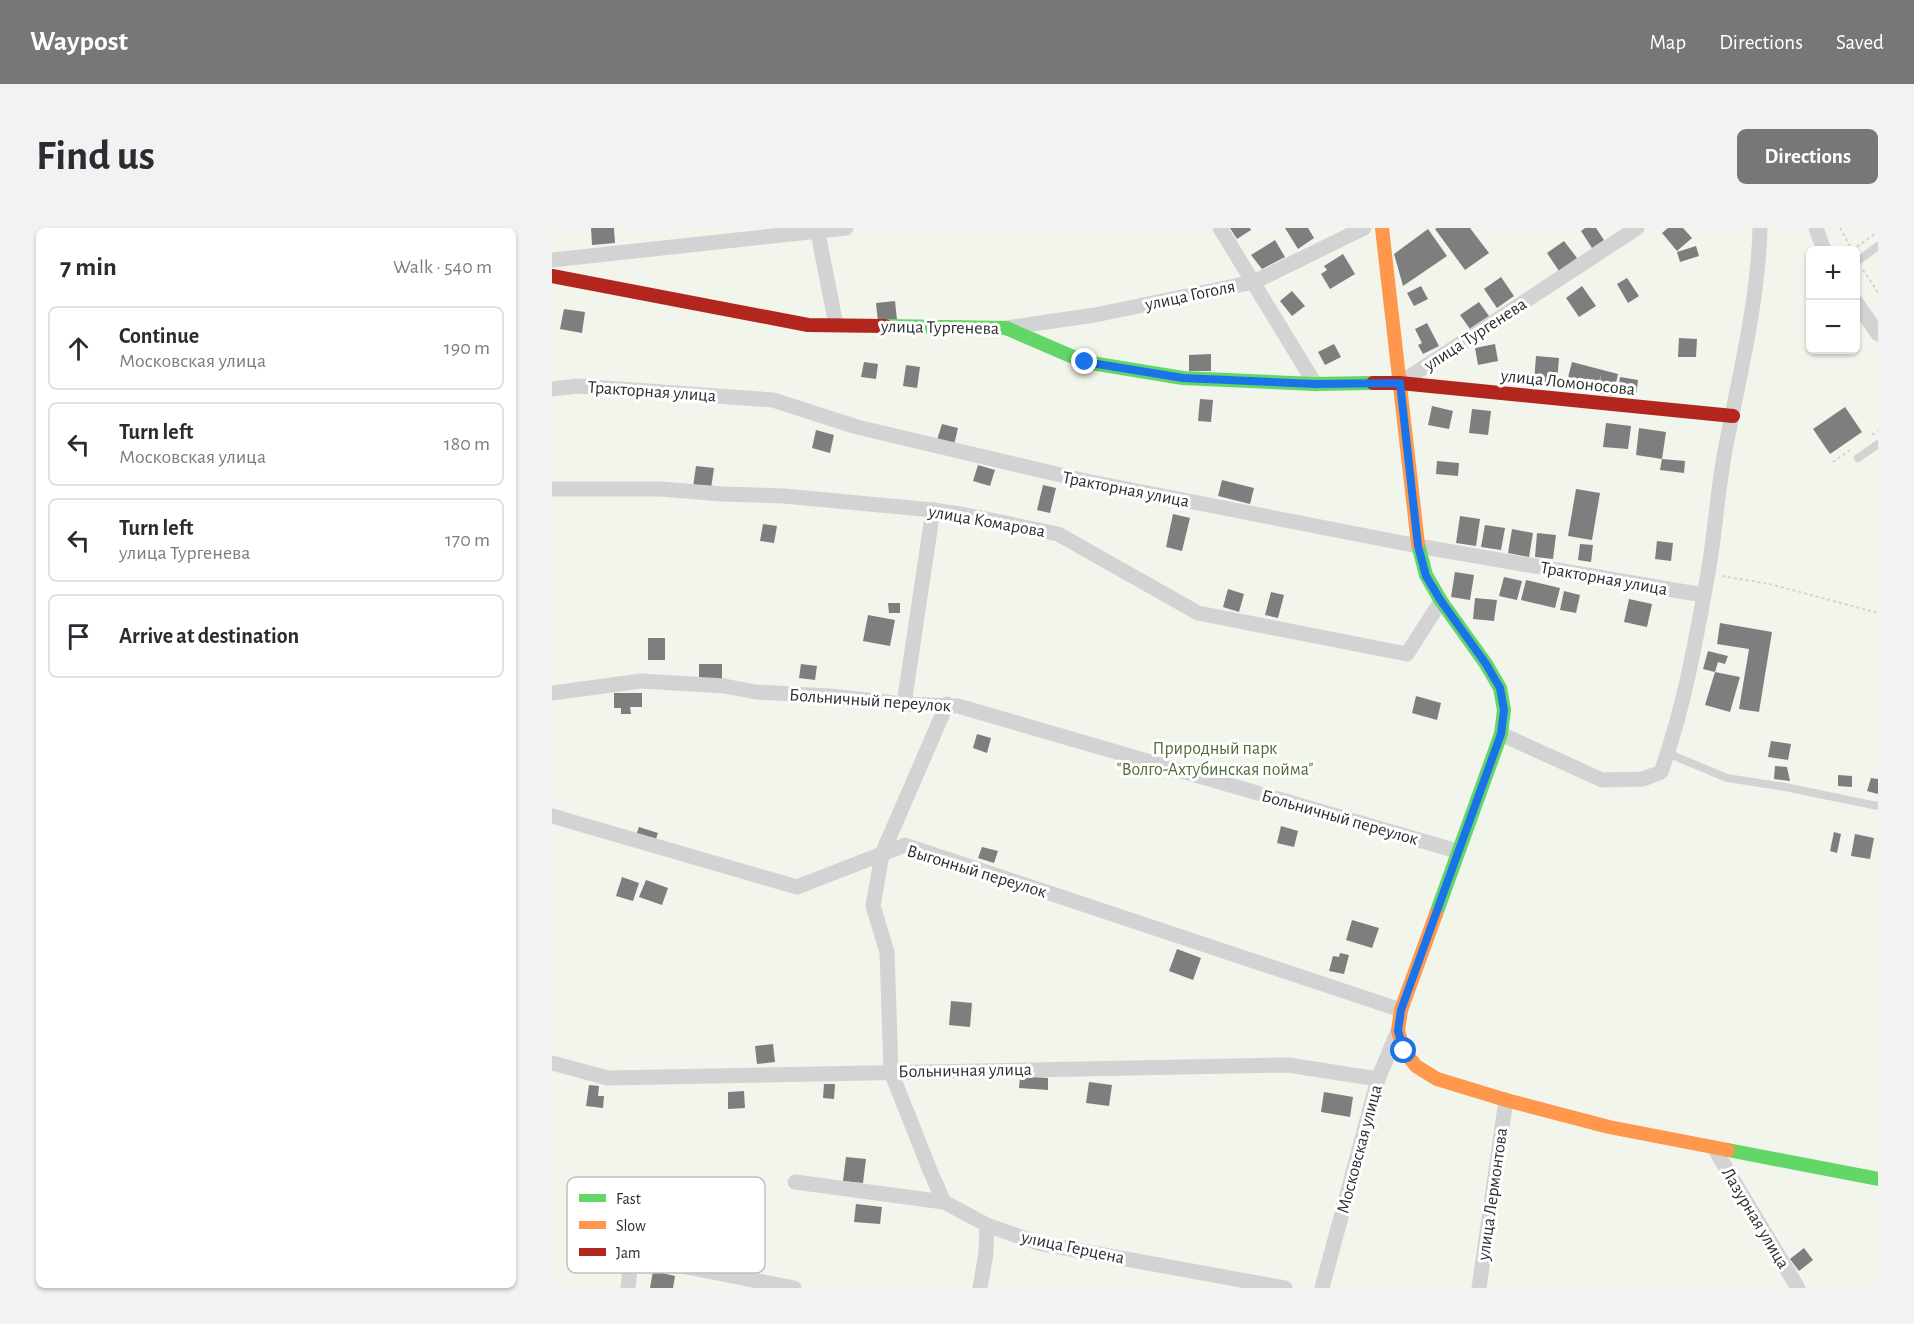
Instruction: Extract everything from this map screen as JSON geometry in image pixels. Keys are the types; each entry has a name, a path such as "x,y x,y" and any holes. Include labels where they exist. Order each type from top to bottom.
{"street":[{"path":"552,260 846,228"},
{"path":"1220,228 1315,384"},
{"name":"улица Гоголя","path":"1006,328 1095,315 1254,282 1364,228"},
{"name":"Московская улица","path":"1322,1288 1378,1079 1398,1031 1401,1010 1501,734 1504,710 1500,688 1426,576 1418,546 1382,228"},
{"name":"улица Тургенева","path":"552,276 808,325 1006,328 1085,362 1183,378 1315,384 1400,383 1637,228"},
{"path":"1501,734 1602,780 1643,779 1661,772 1689,672 1708,573 1724,457 1755,298 1760,228"},
{"path":"1816,228 1823,246"},
{"path":"818,230 836,325"},
{"path":"1860,308 1878,334"},
{"name":"улица Ломоносова","path":"1400,383 1733,417"},
{"name":"Тракторная улица","path":"552,389 577,386 773,400 857,428 1086,481 1418,546 1703,595"},
{"name":"улица Комарова","path":"552,489 661,489 784,496 933,510 1058,534 1198,613 1407,654 1441,601"},
{"path":"904,704 933,510"},
{"name":"Больничный переулок","path":"552,693 641,681 724,686 756,692 830,696 904,704 958,706 1457,851"},
{"path":"944,1202 891,1072 887,952 873,906 882,854 946,704"},
{"name":"Выгонный переулок","path":"552,816 797,887 905,845 1401,1010"},
{"path":"1398,1031 1404,1051 1416,1066 1437,1078 1506,1100 1610,1127 1878,1179"},
{"name":"Больничная улица","path":"552,1063 608,1078 1288,1065 1378,1079"},
{"name":"улица Лермонтова","path":"1479,1288 1506,1100"},
{"name":"Лазурная улица","path":"1714,1148 1798,1288"},
{"name":"улица Герцена","path":"795,1182 944,1202 987,1225 1038,1243 1285,1288"},
{"path":"980,1288 986,1253 987,1225"},
{"path":"628,1288 629,1273"},
{"path":"718,1273 794,1288"}],"lane":[{"path":"1860,259 1878,246"},
{"path":"1858,458 1878,444"},
{"path":"1667,753 1726,778 1785,787 1878,806"}],"path":[{"path":"1840,228 1850,246"},
{"path":"1858,246 1878,232"},
{"path":"1860,266 1878,293"},
{"path":"1708,573 1770,584 1878,614"}],"green space":[{"name":"Природный парк \"Волго-Ахтубинская пойма\"","path":"552,228 1878,228 1878,1288 552,1288"}],"building":[{"path":"591,228 614,228 615,243 592,245"},
{"path":"1230,228 1250,228 1251,230 1237,239"},
{"path":"1285,228 1308,228 1314,238 1298,249"},
{"path":"1470,228 1489,253 1465,270 1435,229"},
{"path":"1585,228 1596,228 1604,240 1592,248 1581,231"},
{"path":"1668,228 1683,228 1692,238 1677,251 1662,233"},
{"path":"1428,229 1447,256 1403,286 1394,254"},
{"path":"1275,240 1285,257 1262,269 1251,255"},
{"path":"1564,241 1577,258 1559,271 1547,253"},
{"path":"1696,246 1699,256 1680,262 1677,252"},
{"path":"1343,254 1355,274 1330,289 1321,274 1327,270 1324,266"},
{"path":"1501,277 1514,296 1497,308 1484,289"},
{"path":"1627,278 1639,296 1628,303 1617,284"},
{"path":"1421,286 1428,299 1414,306 1407,293"},
{"path":"1582,286 1596,306 1579,317 1566,298"},
{"path":"1292,291 1305,306 1292,316 1280,301"},
{"path":"895,301 897,320 878,322 876,303"},
{"path":"1479,302 1489,316 1470,329 1460,315"},
{"path":"564,309 585,312 582,333 560,329"},
{"path":"1427,323 1439,346 1423,354 1418,345 1422,343 1415,329"},
{"path":"1679,338 1697,339 1696,357 1678,357"},
{"path":"1334,344 1341,357 1325,365 1318,352"},
{"path":"1495,344 1498,361 1478,365 1475,348"},
{"path":"1211,354 1211,371 1189,371 1189,355"},
{"path":"1536,356 1559,358 1557,384 1534,382"},
{"path":"864,362 878,364 876,379 861,377"},
{"path":"1572,362 1618,374 1613,396 1598,393 1601,375 1596,393 1566,385"},
{"path":"906,365 920,367 917,388 903,386"},
{"path":"1620,377 1638,380 1636,397 1618,394"},
{"path":"1200,399 1213,400 1211,422 1198,421"},
{"path":"1432,406 1453,411 1449,429 1428,425"},
{"path":"1845,407 1862,432 1830,454 1813,429"},
{"path":"1472,409 1491,411 1488,435 1469,433"},
{"path":"1606,423 1631,426 1628,449 1603,447"},
{"path":"942,424 958,428 954,445 937,440"},
{"path":"1639,428 1666,432 1662,459 1636,455"},
{"path":"816,430 834,435 830,453 812,448"},
{"path":"1662,459 1685,461 1684,473 1660,470"},
{"path":"1437,461 1459,463 1458,476 1436,474"},
{"path":"978,465 995,470 990,486 973,481"},
{"path":"696,466 714,468 711,489 693,487"},
{"path":"1222,480 1254,488 1250,504 1218,496"},
{"path":"1043,485 1056,488 1050,513 1037,510"},
{"path":"1576,489 1600,493 1592,540 1568,536"},
{"path":"1173,514 1190,518 1182,551 1166,547"},
{"path":"1460,516 1480,519 1476,546 1456,543"},
{"path":"763,524 777,526 774,543 760,541"},
{"path":"1485,525 1505,528 1501,550 1481,547"},
{"path":"1512,529 1533,533 1529,557 1508,553"},
{"path":"1537,533 1556,535 1553,559 1535,557"},
{"path":"1657,541 1673,543 1671,561 1655,559"},
{"path":"1580,544 1593,545 1591,562 1578,560"},
{"path":"1455,572 1474,575 1470,600 1451,597"},
{"path":"1504,577 1522,581 1517,600 1499,596"},
{"path":"1526,580 1560,588 1555,608 1521,600"},
{"path":"1228,589 1244,594 1239,612 1223,607"},
{"path":"1564,591 1580,595 1576,613 1560,610"},
{"path":"1271,592 1284,595 1278,618 1265,615"},
{"path":"1475,598 1497,600 1494,621 1473,619"},
{"path":"1629,599 1652,604 1647,627 1624,622"},
{"path":"888,603 900,603 900,613 889,613"},
{"path":"868,615 895,620 890,646 863,641"},
{"path":"1720,623 1772,632 1759,712 1739,709 1749,649 1717,644"},
{"path":"648,638 665,638 665,660 648,660"},
{"path":"1708,651 1728,656 1725,664 1718,662 1715,672 1703,669"},
{"path":"699,664 722,664 722,680 699,679"},
{"path":"801,664 817,666 815,680 799,678"},
{"path":"1715,672 1740,677 1730,712 1705,705"},
{"path":"614,693 642,693 642,707 630,707 631,714 621,714 621,708 614,708"},
{"path":"1416,696 1441,703 1437,720 1412,713"},
{"path":"977,734 991,738 987,753 973,748"},
{"path":"1771,741 1791,744 1788,760 1768,757"},
{"path":"1775,766 1787,767 1790,781 1774,779"},
{"path":"1838,775 1852,776 1852,787 1838,786"},
{"path":"1871,778 1878,779 1878,794 1867,791"},
{"path":"1281,826 1298,831 1294,847 1277,843"},
{"path":"639,827 658,833 654,845 635,838"},
{"path":"1834,832 1841,834 1837,853 1830,851"},
{"path":"1855,834 1874,838 1870,859 1851,856"},
{"path":"982,847 998,851 994,863 978,858"},
{"path":"622,877 639,883 633,901 616,896"},
{"path":"646,880 668,888 662,905 639,897"},
{"path":"1352,920 1379,928 1372,948 1346,940"},
{"path":"1177,949 1201,958 1193,980 1169,971"},
{"path":"1340,953 1349,955 1344,974 1329,971 1333,956 1339,957"},
{"path":"951,1001 972,1003 970,1027 949,1025"},
{"path":"773,1044 775,1062 757,1064 755,1046"},
{"path":"1020,1076 1048,1078 1048,1090 1019,1088"},
{"path":"1089,1082 1112,1085 1109,1106 1086,1103"},
{"path":"824,1084 835,1084 834,1099 823,1098"},
{"path":"589,1085 599,1086 598,1096 604,1096 603,1108 586,1106"},
{"path":"744,1091 745,1108 728,1109 728,1092"},
{"path":"1324,1092 1353,1097 1350,1117 1321,1112"},
{"path":"846,1157 866,1159 863,1183 843,1181"},
{"path":"856,1204 882,1207 880,1224 854,1222"},
{"path":"1804,1248 1813,1260 1799,1271 1790,1259"},
{"path":"653,1273 675,1276 673,1288 650,1288"}],"traffic: fast":[{"path":"885,326 1006,328 1085,362 1183,378 1315,384 1373,383"},
{"path":"1418,544 1426,575 1500,688 1504,710 1501,734 1436,914"},
{"path":"1728,1150 1878,1179"}],"traffic: slow":[{"path":"1382,228 1418,544"},
{"path":"1436,914 1401,1010 1398,1031 1404,1051 1416,1066 1437,1079 1506,1100 1609,1127 1728,1150"}],"traffic: jam":[{"path":"552,276 808,325 885,326"},
{"path":"1373,383 1400,383 1733,416"}],"route":[{"path":"1085,362 1183,378 1315,384 1400,383 1418,546 1426,576 1500,688 1504,710 1501,734 1401,1010 1398,1031 1404,1051"}]}
